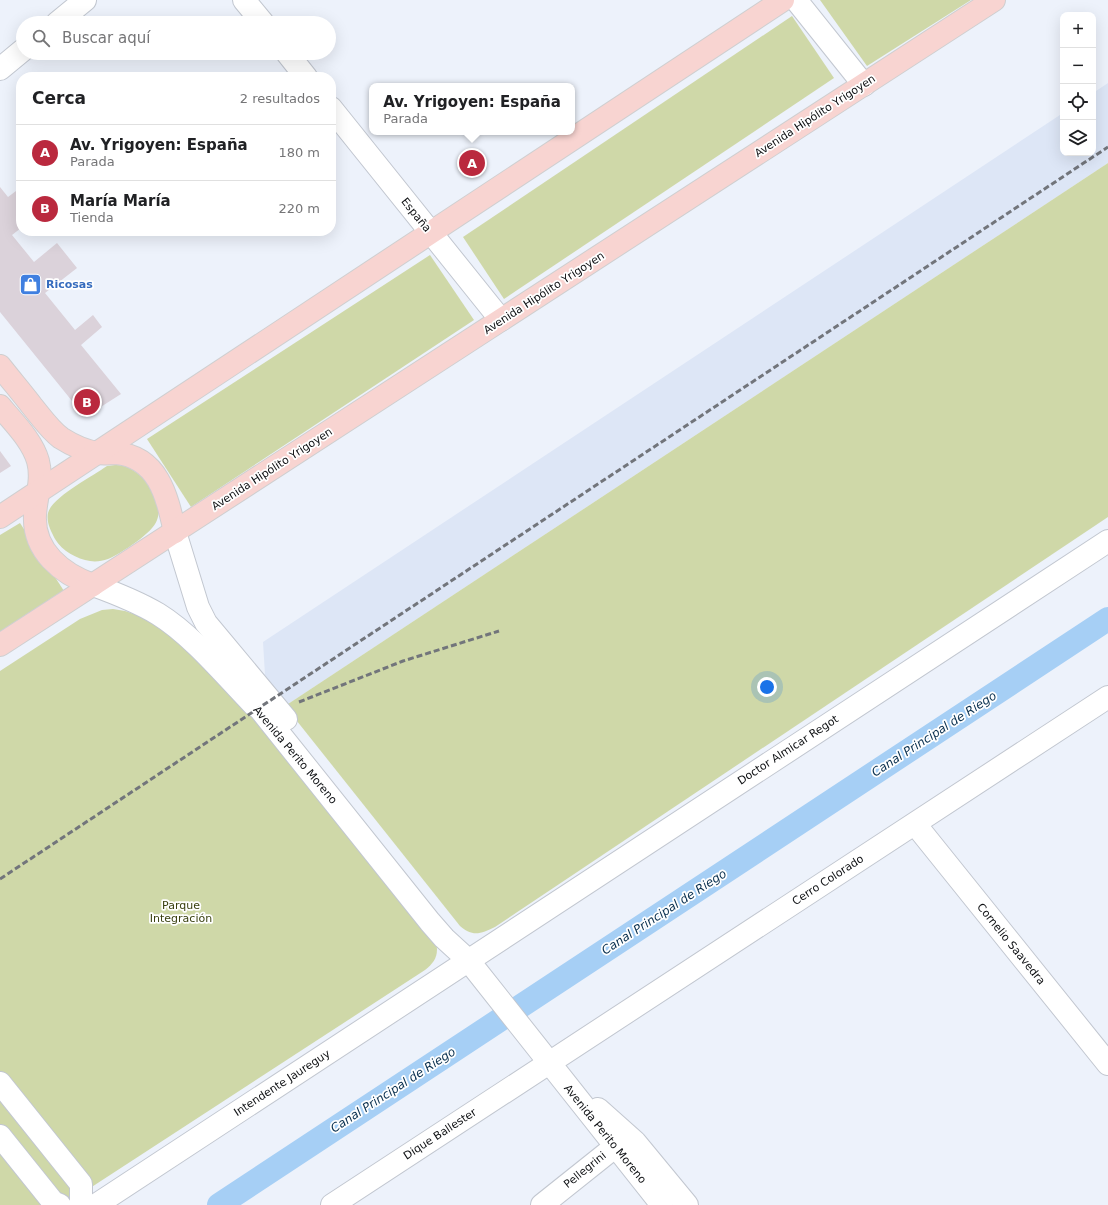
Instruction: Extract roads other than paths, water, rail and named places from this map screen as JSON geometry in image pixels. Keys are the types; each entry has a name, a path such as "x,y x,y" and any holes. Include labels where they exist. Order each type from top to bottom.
{"main road":[{"path":"0,517 783,0"},
{"name":"Avenida Hipólito Yrigoyen","path":"0,645 994,0"},
{"path":"0,366 40,416 61,437 83,449 99,453 128,456 148,467 156,476 167,499 175,532"},
{"path":"0,406 34,451 40,471 39,492 35,516 36,528 44,551 61,569 93,585"}],"street":[{"path":"66,16 85,0"},
{"path":"244,0 257,16"},
{"path":"796,0 864,85"},
{"path":"0,69 16,56"},
{"path":"293,60 302,72"},
{"name":"España","path":"336,114 501,320"},
{"name":"Avenida Perito Moreno","path":"175,532 198,607 206,623 294,727 443,914 454,930 468,960"},
{"name":"Doctor Almicar Regot","path":"468,960 1108,541"},
{"name":"Avenida Perito Moreno","path":"93,585 146,608 167,620 195,644 254,705 259,708 436,930 468,960 549,1063 622,1141 662,1205"},
{"name":"Cerro Colorado","path":"549,1063 1108,697"},
{"name":"Cornelio Saavedra","path":"915,824 1108,1064"},
{"name":"Intendente Jaureguy","path":"96,1205 468,960"},
{"name":"Dique Ballester","path":"332,1205 549,1063"},
{"path":"0,1083 81,1184 81,1205"},
{"path":"0,1136 53,1202 60,1205"},
{"name":"Avenida Perito Moreno","path":"622,1141 642,1150 687,1205"},
{"name":"Pellegrini","path":"542,1205 622,1141"}],"waterway":[{"name":"Canal Principal de Riego","path":"219,1205 1108,619"}],"railway":[{"path":"0,879 1108,147"},
{"path":"299,702 403,661 499,631"}],"place":[{"name":"Av. Yrigoyen: España","path":"472,163"},
{"name":"Ricosas","path":"31,284"},
{"name":"María María","path":"87,402"}],"park label":[{"name":"Parque Integración","path":"181,911"}]}
